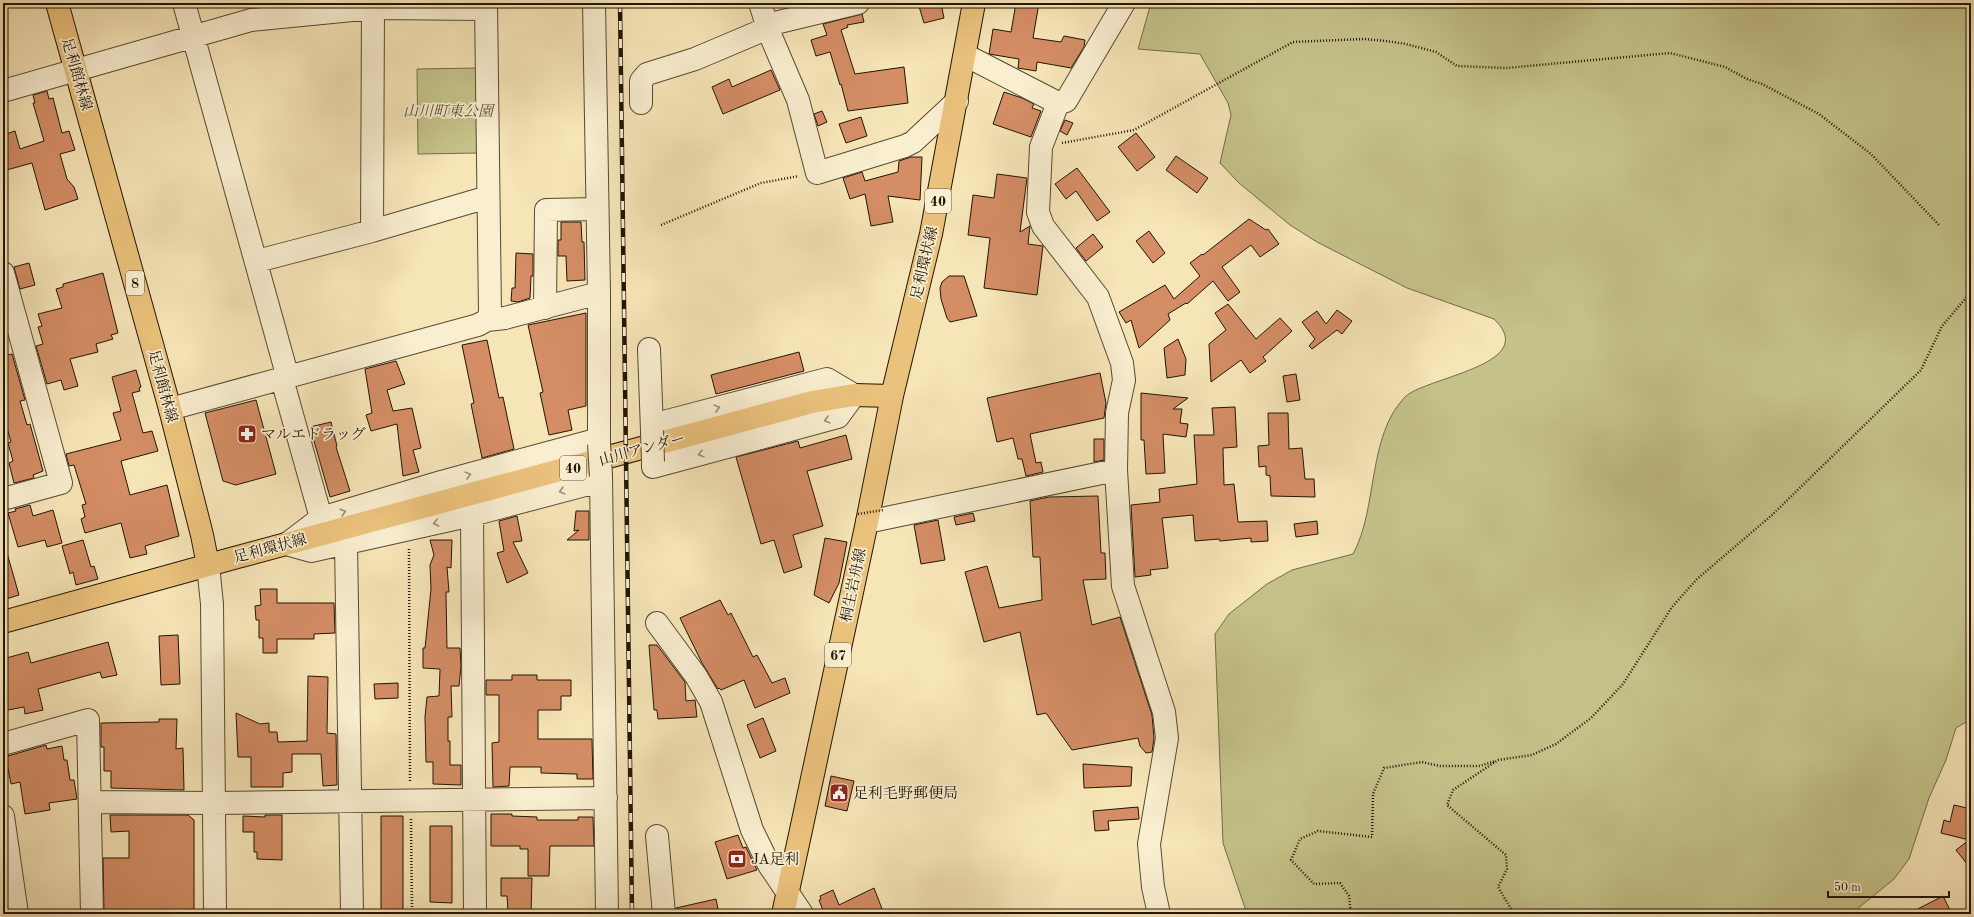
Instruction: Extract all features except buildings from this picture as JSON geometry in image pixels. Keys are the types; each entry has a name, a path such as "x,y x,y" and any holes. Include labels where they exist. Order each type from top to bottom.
{"main road":[{"name":"足利館林線","path":"57,3 170,409 202,534 208,565"},
{"name":"足利環状線","path":"892,396 931,234 974,3"},
{"name":"40","path":"854,394 892,396"},
{"name":"山川アンダー","path":"333,531 812,402 854,394"},
{"name":"桐生岩舟線","path":"783,914 870,515 892,396"},
{"name":"足利環状線","path":"208,565 333,531"},
{"path":"3,622 208,565"}],"street":[{"path":"184,3 257,261 285,378 333,531 351,802 352,914"},
{"path":"594,3 599,441 607,914"},
{"path":"760,3 768,27 798,100 817,173 905,146 913,142 956,101"},
{"path":"641,103 641,81 647,74 695,59 775,23 858,3"},
{"path":"965,55 1058,103 1066,101 1124,3"},
{"path":"3,91 193,36 251,11 373,6 486,6 490,313 487,320"},
{"path":"372,231 373,6"},
{"path":"1058,103 1041,147 1038,212 1043,226 1098,297 1122,363 1124,380 1117,413 1116,470 1123,586 1164,712 1167,738 1149,844 1153,886 1159,914"},
{"path":"257,261 372,231 488,197"},
{"path":"545,308 546,210 596,209"},
{"path":"3,273 61,483 3,498"},
{"path":"170,409 478,326 487,320 504,318 598,293"},
{"path":"649,349 653,467 838,417 854,394 827,379 652,428"},
{"path":"333,531 441,482 599,441"},
{"path":"870,515 1116,470"},
{"path":"333,531 472,515 600,478"},
{"path":"472,515 475,914"},
{"path":"208,565 212,604 215,914"},
{"path":"657,623 696,676 710,702 752,830 769,865 802,914"},
{"path":"3,744 88,720 92,914"},
{"path":"90,802 351,802 606,798"},
{"path":"3,816 17,914"},
{"path":"657,836 664,914"}],"path":[{"path":"1041,147 1134,130 1293,42 1364,38 1386,40 1436,52 1457,66 1506,68 1670,53 1725,66 1747,80 1762,84 1819,114 1871,154 1939,225"},
{"path":"661,225 761,183 817,173"},
{"path":"1351,914 1349,896 1340,883 1314,884 1291,860 1300,839 1318,831 1372,837 1373,794 1384,768 1422,762 1440,766 1480,766 1498,760 1532,755 1556,744 1591,718 1623,684 1672,607 1697,579 1772,515 1921,370 1942,326 1971,292"},
{"path":"409,547 412,914"},
{"path":"1498,760 1453,790 1447,805 1506,855 1508,869 1498,887 1514,914"}],"green space":[{"path":"1151,3 1971,3 1971,719 1956,728 1946,760 1929,798 1909,859 1894,879 1851,914 1249,914 1246,911 1223,843 1215,634 1229,614 1267,584 1292,570 1353,554 1361,536 1366,516 1378,452 1384,432 1393,413 1405,397 1417,390 1475,368 1492,359 1503,348 1505,335 1494,319 1407,288 1317,242 1290,225 1239,183 1220,163 1231,115 1228,103 1200,54 1138,49"},
{"name":"山川町東公園","path":"477,68 478,153 418,154 417,69"}],"railway":[{"path":"620,3 632,914"}],"place":[{"name":"マルエドラッグ","path":"247,434"},
{"name":"足利毛野郵便局","path":"839,793"},
{"name":"JA足利","path":"737,859"}]}
